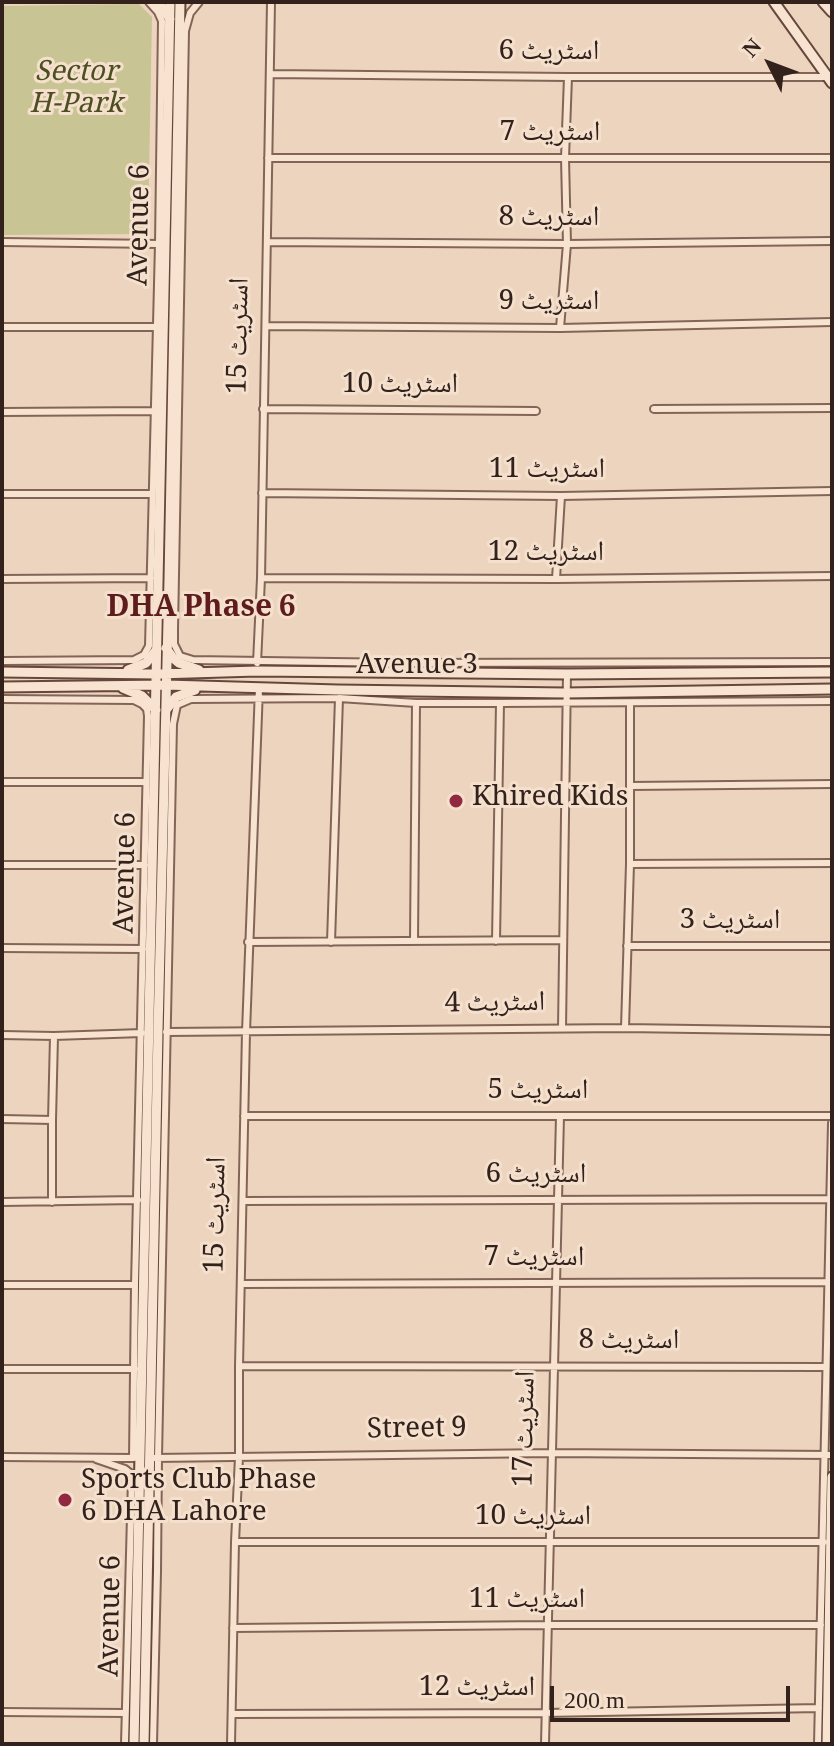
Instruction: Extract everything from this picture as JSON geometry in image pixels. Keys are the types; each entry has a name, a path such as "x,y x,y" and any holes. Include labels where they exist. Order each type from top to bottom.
{"main road":[{"path":"158,2 174,18 191,2"},
{"name":"Avenue 6","path":"144,1744 153,1032 174,18 170,2"},
{"name":"Avenue 6","path":"174,18 180,2"},
{"path":"774,2 830,80"},
{"path":"784,13 787,2"},
{"path":"823,2 832,12"},
{"path":"108,661 112,673 146,663 162,648 179,663 203,672"},
{"name":"Avenue 3","path":"2,687 117,685 257,665 567,674 832,672"},
{"name":"Avenue 3","path":"2,672 112,673 259,693 565,698 832,689"},
{"path":"117,685 142,696 161,710 176,697 202,687"},
{"name":"Avenue 6","path":"134,1744 146,1458"},
{"path":"827,1744 831,1553 828,1542 832,1477"}],"street":[{"path":"149,2 162,21 173,62"},
{"path":"199,2 192,8 173,62 156,327 151,578 163,629 177,653 193,660 257,665 832,662"},
{"name":"اسٹریٹ 15","path":"257,665 271,2"},
{"name":"اسٹریٹ 6","path":"270,74 830,80"},
{"path":"560,328 567,244 565,158 568,77"},
{"name":"اسٹریٹ 7","path":"268,158 832,158"},
{"name":"اسٹریٹ 8","path":"267,242 567,244 832,241"},
{"path":"2,242 159,244"},
{"name":"اسٹریٹ 9","path":"266,326 560,328 832,322"},
{"path":"2,327 156,327"},
{"path":"654,409 832,408"},
{"name":"اسٹریٹ 10","path":"263,409 536,411"},
{"path":"2,412 154,411"},
{"name":"اسٹریٹ 11","path":"262,493 561,496 832,491"},
{"path":"2,494 152,494"},
{"path":"556,579 561,496"},
{"name":"اسٹریٹ 12","path":"261,578 832,576"},
{"path":"2,579 151,578"},
{"path":"2,661 134,660 144,655 163,629"},
{"path":"562,1028 567,674"},
{"path":"153,1744 157,1572 135,1369 135,1285 138,1200 153,1032 143,949 146,782 161,725 185,700 259,693 416,703 500,703 565,698 630,703 832,701"},
{"name":"اسٹریٹ 15","path":"231,1744 248,942 259,693"},
{"path":"331,942 339,698"},
{"path":"2,699 134,700 142,704 161,725"},
{"path":"414,941 416,703"},
{"path":"496,941 500,703"},
{"path":"625,1028 630,864 630,703"},
{"path":"2,782 146,782"},
{"path":"630,786 832,784"},
{"path":"630,864 832,863"},
{"path":"2,865 145,865"},
{"path":"248,942 562,940"},
{"name":"اسٹریٹ 3","path":"627,946 832,946"},
{"path":"2,948 143,949"},
{"name":"اسٹریٹ 4","path":"2,1035 562,1028 832,1031"},
{"path":"52,1202 54,1036"},
{"name":"اسٹریٹ 5","path":"244,1116 832,1116"},
{"name":"اسٹریٹ 17","path":"545,1744 560,1116"},
{"path":"2,1119 52,1120"},
{"path":"818,1744 821,1625 828,1542 826,1367 832,1123"},
{"name":"اسٹریٹ 6","path":"243,1201 830,1199"},
{"path":"2,1202 138,1200"},
{"name":"اسٹریٹ 7","path":"241,1284 828,1282"},
{"path":"2,1285 135,1285"},
{"name":"اسٹریٹ 8","path":"239,1366 826,1367"},
{"path":"2,1369 135,1369"},
{"name":"Street 9","path":"2,1457 551,1453 828,1455"},
{"path":"90,1457 125,1469 132,1478 125,1744"},
{"name":"اسٹریٹ 10","path":"235,1542 828,1542"},
{"name":"اسٹریٹ 11","path":"233,1628 821,1625"},
{"name":"اسٹریٹ 12","path":"232,1714 819,1708"},
{"path":"2,1712 125,1713"}],"green space":[{"name":"Sector H-Park","path":"139,4 152,17 148,229 143,234 2,235 2,6"}],"place":[{"name":"Khired Kids","path":"456,801"},
{"name":"Sports Club Phase 6 DHA Lahore","path":"65,1500"}],"district":[{"name":"DHA Phase 6","path":"201,612"}]}
